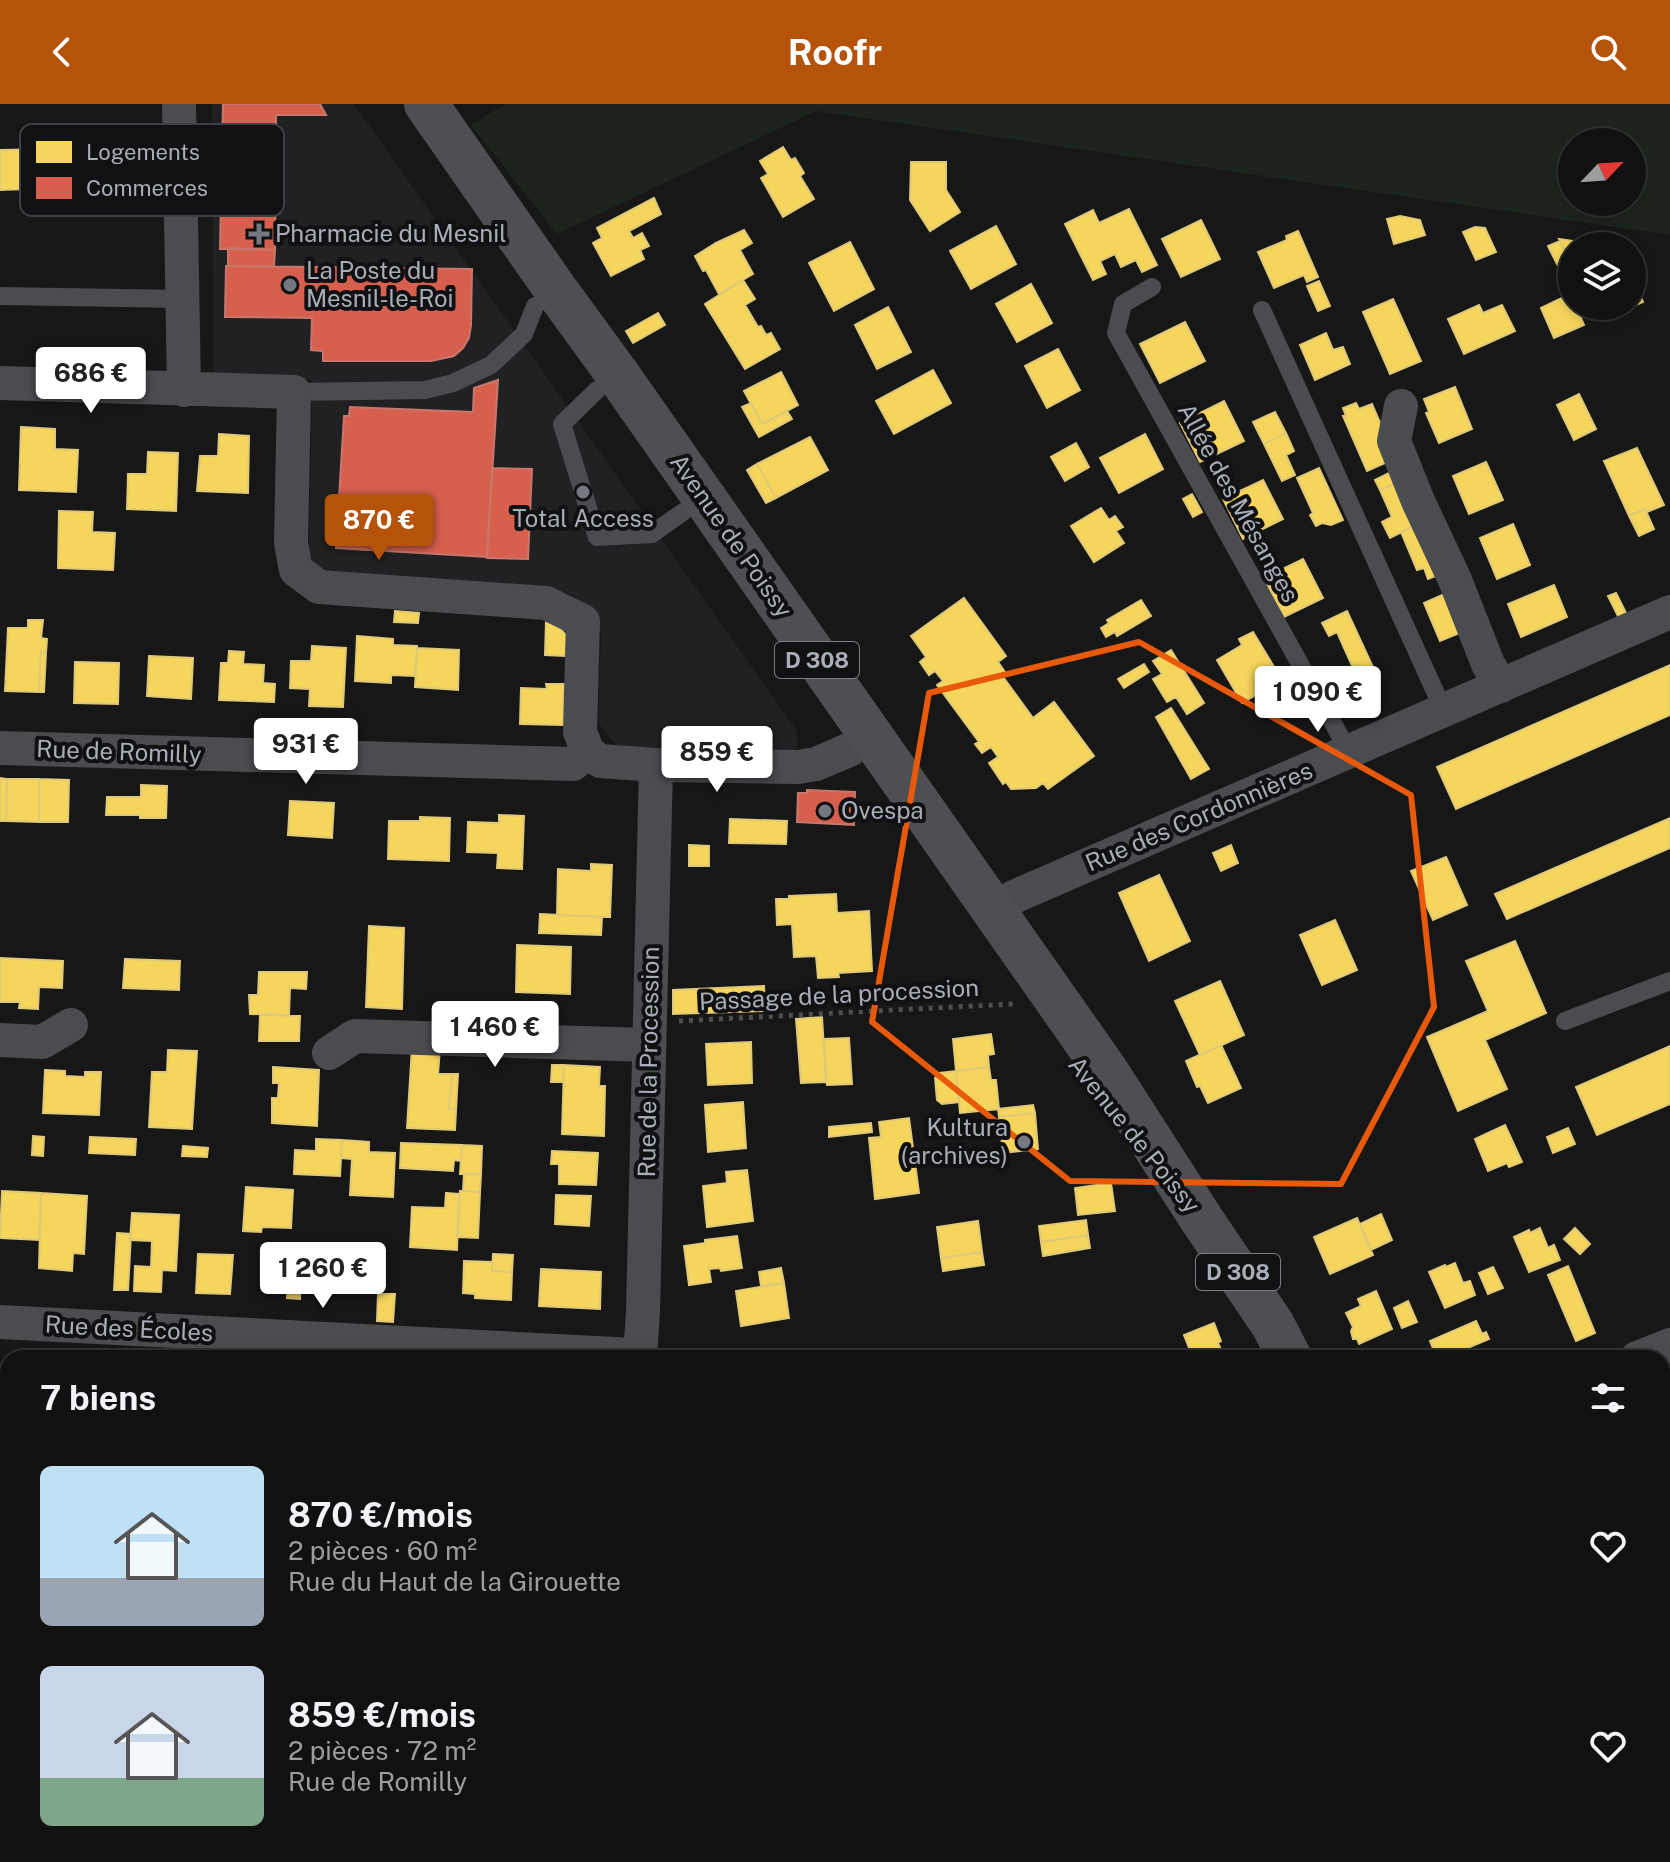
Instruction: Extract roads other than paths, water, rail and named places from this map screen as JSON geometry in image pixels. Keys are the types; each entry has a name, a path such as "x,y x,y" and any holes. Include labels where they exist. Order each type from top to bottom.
{"main road":[{"name":"Avenue de Poissy","path":"393,104 608,382 981,915 1107,1072 1202,1220"},
{"name":"Avenue de Poissy","path":"440,117 545,298"},
{"name":"Avenue de Poissy","path":"608,382 683,512 860,742"},
{"name":"Avenue de Poissy","path":"981,915 1030,1003 1091,1084 1202,1220"},
{"name":"D 308","path":"1202,1220 1282,1342"}],"street":[{"path":"179,104 179,124"},
{"path":"181,216 184,390"},
{"path":"0,383 294,392 291,543 296,570 319,587 546,603 583,621 580,732 588,752 600,761 656,765 751,756 798,767 816,764 860,742"},
{"path":"1401,406 1394,441 1488,664 1501,686"},
{"name":"Rue des Cordonnières","path":"981,915 1016,896 1670,612"},
{"name":"Rue de Romilly","path":"0,748 573,764 588,752"},
{"name":"Rue de la Procession","path":"640,1350 656,765"},
{"path":"0,1040 42,1042 71,1025"},
{"path":"329,1053 355,1036 649,1033"},
{"name":"Rue des Écoles","path":"0,1322 545,1350"}],"lane":[{"name":"Allée des Mésanges","path":"1152,287 1123,304 1116,333 1349,752"},
{"path":"0,296 183,299"},
{"path":"294,392 425,390 453,383 491,365 524,334 545,298"},
{"path":"1262,310 1443,709"},
{"path":"608,382 562,424 597,537 652,534 683,512"},
{"path":"1565,1021 1670,981"}],"place":[{"name":"Pharmacie du Mesnil","path":"259,234"},
{"name":"La Poste du Mesnil-le-Roi","path":"290,285"},
{"name":"Total Access","path":"583,492"},
{"name":"Ovespa","path":"825,811"},
{"name":"Kultura (archives)","path":"1024,1142"}]}
